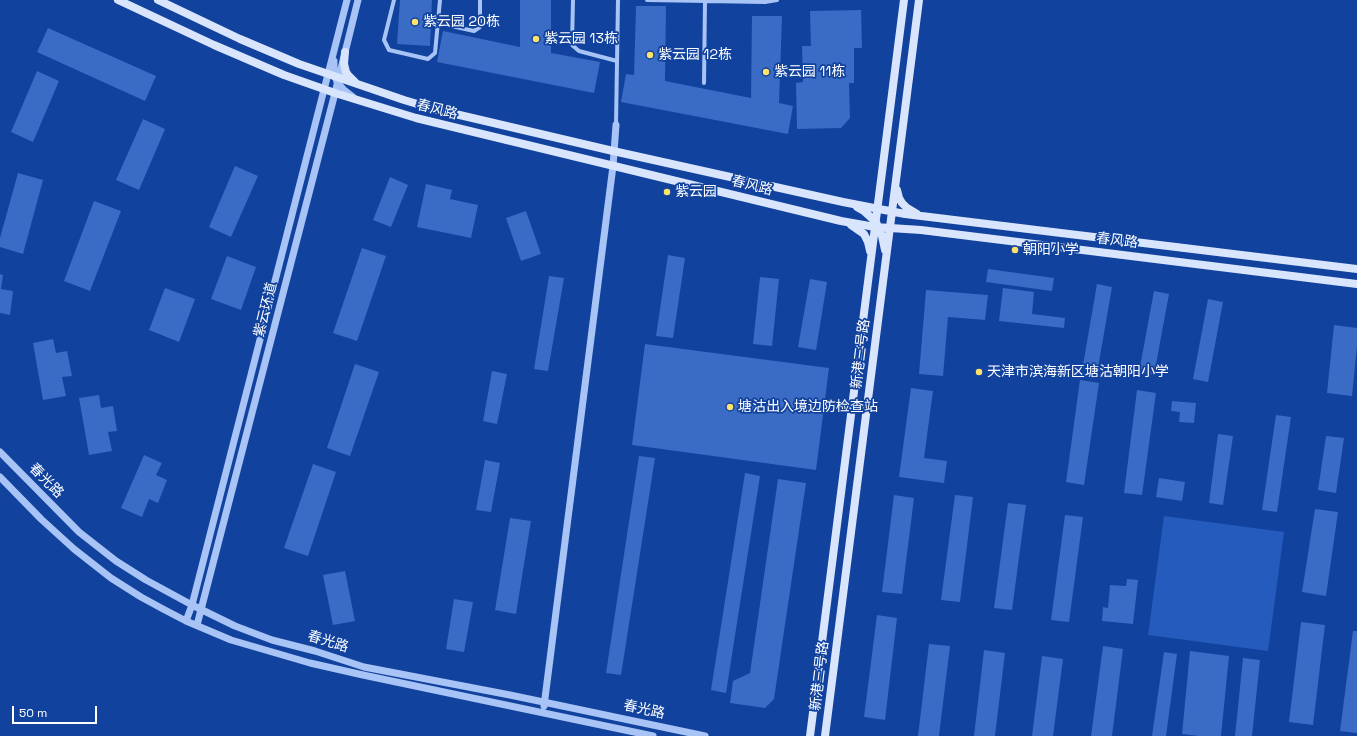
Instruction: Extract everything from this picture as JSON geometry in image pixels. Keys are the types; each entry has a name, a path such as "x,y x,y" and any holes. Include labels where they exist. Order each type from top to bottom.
{"main road":[{"name":"春风路","path":"118,0 214,45 284,75 335,93 416,118 841,221 1357,284"},
{"name":"春风路","path":"158,0 247,42 335,78 434,109 613,152 887,212 1357,269"},
{"path":"904,0 881,178 887,212 904,225 921,230"},
{"name":"新港三号路","path":"810,736 870,264 876,225 887,212 896,182 919,0"},
{"path":"345,52 344,64 346,72 358,85"},
{"path":"896,182 897,192 902,203 910,211 923,216"},
{"path":"843,202 864,211 876,225 884,247 885,268"},
{"name":"新港三号路","path":"825,736 890,228 887,212"},
{"path":"841,221 856,228 864,234 868,242 870,264"}],"street":[{"path":"347,0 335,47 335,78 344,90 356,99"},
{"name":"紫云环道","path":"197,625 335,93 335,78 345,52 358,0"},
{"path":"394,0 384,40 389,50 428,59 435,53 440,0"},
{"path":"438,23 474,31 480,27 480,0"},
{"path":"572,0 572,45 579,51 617,61"},
{"path":"543,712 613,166 616,125 618,0"},
{"path":"647,0 765,2 776,0"},
{"path":"704,83 705,1"},
{"name":"紫云环道","path":"186,620 192,605 325,89 335,78"},
{"name":"春光路","path":"0,452 79,532 116,561 146,580 235,626 272,640 315,651 364,667 705,736"},
{"name":"春光路","path":"0,476 41,519 74,549 105,573 141,597 186,620 231,640 310,663 653,736"}],"shaded area":[{"path":"1164,516 1284,532 1268,651 1148,635"}],"building":[{"name":"紫云园 20栋","path":"400,0 432,0 430,46 397,44"},
{"path":"520,0 551,0 551,53 600,62 594,93 437,62 443,31 520,47"},
{"path":"636,6 666,6 665,81 751,98 752,16 782,16 779,103 793,106 788,134 621,102 626,74 634,75"},
{"path":"861,10 862,48 854,48 854,83 849,83 850,118 841,128 797,129 796,83 803,82 802,46 811,46 810,11"},
{"path":"48,28 156,76 145,101 37,52"},
{"path":"37,71 59,81 33,142 11,132"},
{"path":"143,119 165,129 139,190 116,180"},
{"path":"235,166 258,176 231,237 209,227"},
{"path":"18,173 43,180 23,254 0,247 0,238"},
{"path":"390,177 408,185 391,227 373,220"},
{"path":"426,184 452,190 450,199 478,205 471,238 417,227"},
{"path":"94,201 121,211 90,291 64,281"},
{"path":"526,211 541,254 521,261 506,218"},
{"path":"362,248 386,256 357,341 333,333"},
{"path":"668,255 685,258 673,338 656,336"},
{"path":"227,256 256,267 241,310 211,299"},
{"path":"988,269 1054,278 1052,291 986,282"},
{"path":"0,274 3,275 1,289 13,291 10,315 0,313"},
{"path":"549,276 564,278 548,371 534,369"},
{"path":"760,277 779,279 772,346 753,344"},
{"path":"810,279 827,282 816,350 798,347"},
{"path":"1097,284 1112,287 1098,368 1083,365"},
{"path":"165,288 195,299 179,342 149,330"},
{"path":"1003,288 1034,292 1032,314 1065,318 1064,328 999,321"},
{"path":"926,290 988,295 985,320 948,317 943,376 919,374"},
{"path":"1154,291 1169,294 1154,375 1139,372"},
{"path":"1208,299 1223,302 1208,382 1193,379"},
{"path":"1334,325 1357,328 1357,346 1352,396 1327,393"},
{"path":"53,339 56,353 67,351 72,376 62,377 66,396 43,400 33,343"},
{"name":"塘沽出入境边防检查站","path":"645,344 829,368 816,470 632,445"},
{"path":"355,364 379,372 350,456 327,448"},
{"path":"492,371 507,374 497,424 483,421"},
{"path":"1080,380 1099,383 1084,485 1066,482"},
{"path":"911,388 933,391 924,458 947,461 944,483 899,477"},
{"path":"1137,390 1156,393 1142,495 1124,493"},
{"path":"99,395 101,408 113,406 117,431 108,432 112,451 89,455 79,398"},
{"path":"1172,401 1196,403 1194,423 1179,422 1180,412 1171,411"},
{"path":"1276,415 1291,417 1277,512 1262,510"},
{"path":"1218,434 1233,436 1223,505 1209,503"},
{"path":"1326,436 1344,438 1336,493 1318,490"},
{"path":"144,455 162,463 156,475 167,480 158,503 149,499 142,517 121,508"},
{"path":"639,456 655,458 621,675 606,673"},
{"path":"485,460 500,463 491,512 476,510"},
{"path":"313,464 336,472 308,556 284,548"},
{"path":"745,473 760,476 726,693 711,690"},
{"path":"1159,478 1185,482 1182,501 1156,497"},
{"path":"778,479 806,483 774,699 765,708 730,703 733,681 750,673"},
{"path":"894,495 914,498 902,594 882,592"},
{"path":"955,495 973,497 960,602 941,600"},
{"path":"1008,503 1026,505 1012,610 994,608"},
{"path":"1315,509 1338,512 1326,596 1302,592"},
{"path":"1065,515 1083,517 1069,622 1051,620"},
{"path":"510,518 531,521 516,614 495,610"},
{"path":"345,571 355,621 333,625 323,575"},
{"path":"1127,579 1138,580 1133,624 1102,621 1103,607 1108,608 1110,585 1126,586"},
{"path":"454,599 473,602 464,652 446,649"},
{"path":"877,615 897,618 885,720 864,717"},
{"path":"1301,622 1325,625 1313,725 1289,722"},
{"path":"1353,631 1357,631 1357,733 1340,731"},
{"path":"929,644 950,646 939,736 918,736"},
{"path":"1103,646 1123,649 1112,736 1091,736"},
{"path":"984,650 1005,653 995,736 974,736"},
{"path":"1190,651 1229,656 1221,736 1182,734"},
{"path":"1164,652 1177,654 1166,736 1152,736"},
{"path":"1042,656 1063,659 1053,736 1032,736"},
{"path":"1243,658 1260,660 1252,736 1235,736"}],"place":[{"name":"紫云园 20栋","path":"415,22"},
{"name":"紫云园 13栋","path":"536,39"},
{"name":"紫云园 12栋","path":"650,55"},
{"name":"紫云园 11栋","path":"766,72"},
{"name":"紫云园","path":"667,192"},
{"name":"朝阳小学","path":"1015,250"},
{"name":"天津市滨海新区塘沽朝阳小学","path":"979,372"},
{"name":"塘沽出入境边防检查站","path":"730,407"}]}
